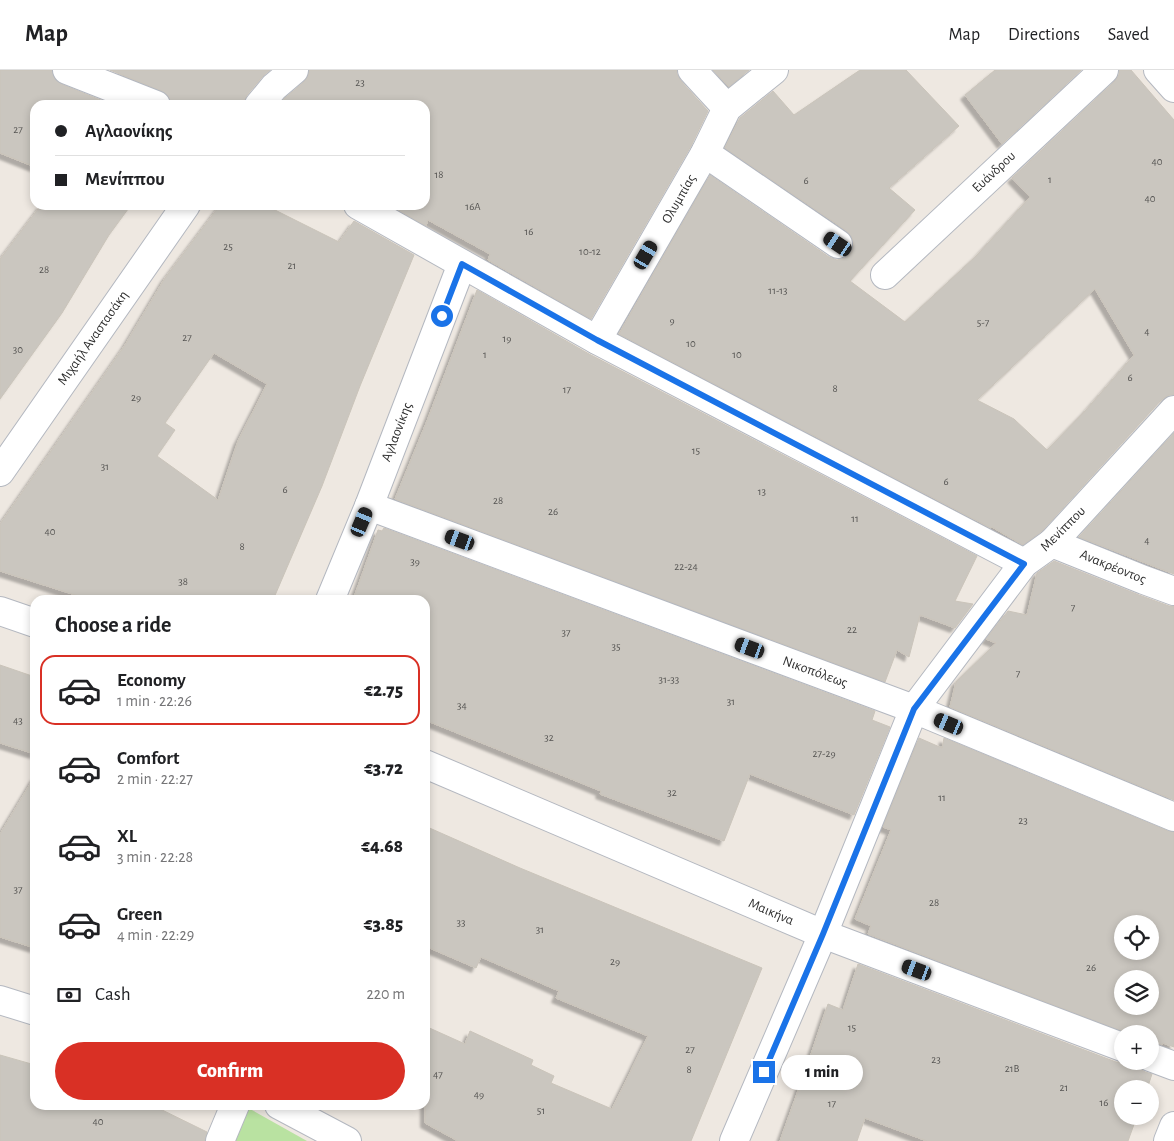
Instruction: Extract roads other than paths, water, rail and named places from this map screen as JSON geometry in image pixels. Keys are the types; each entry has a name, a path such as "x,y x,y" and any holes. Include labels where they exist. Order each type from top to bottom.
{"street":[{"path":"67,70 143,100"},
{"path":"263,100 274,87 294,70"},
{"path":"692,70 727,108"},
{"name":"Ολυμπίας","path":"597,340 705,152 727,108 774,70"},
{"name":"Ευάνδρου","path":"885,275 1104,70"},
{"path":"1158,70 1174,88"},
{"path":"705,152 838,244"},
{"name":"Μιχαήλ Αναστασάκη","path":"0,472 183,210"},
{"path":"367,210 597,340 1024,564"},
{"name":"Αγλαονίκης","path":"332,595 369,506 462,264"},
{"name":"Μενίππου","path":"734,1141 823,934 914,709 1024,564 1052,543 1174,410"},
{"name":"Νικοπόλεως","path":"369,506 914,709 1174,817"},
{"name":"Ανακρέοντος","path":"1052,543 1174,591"},
{"path":"0,611 30,621"},
{"name":"Μαικήνα","path":"430,766 823,934 1114,1044"},
{"path":"0,1000 30,1009"},
{"path":"1159,1060 1174,1066"},
{"path":"220,1141 232,1110"},
{"path":"287,1110 331,1137"},
{"path":"1168,1141 1174,1126"}]}
